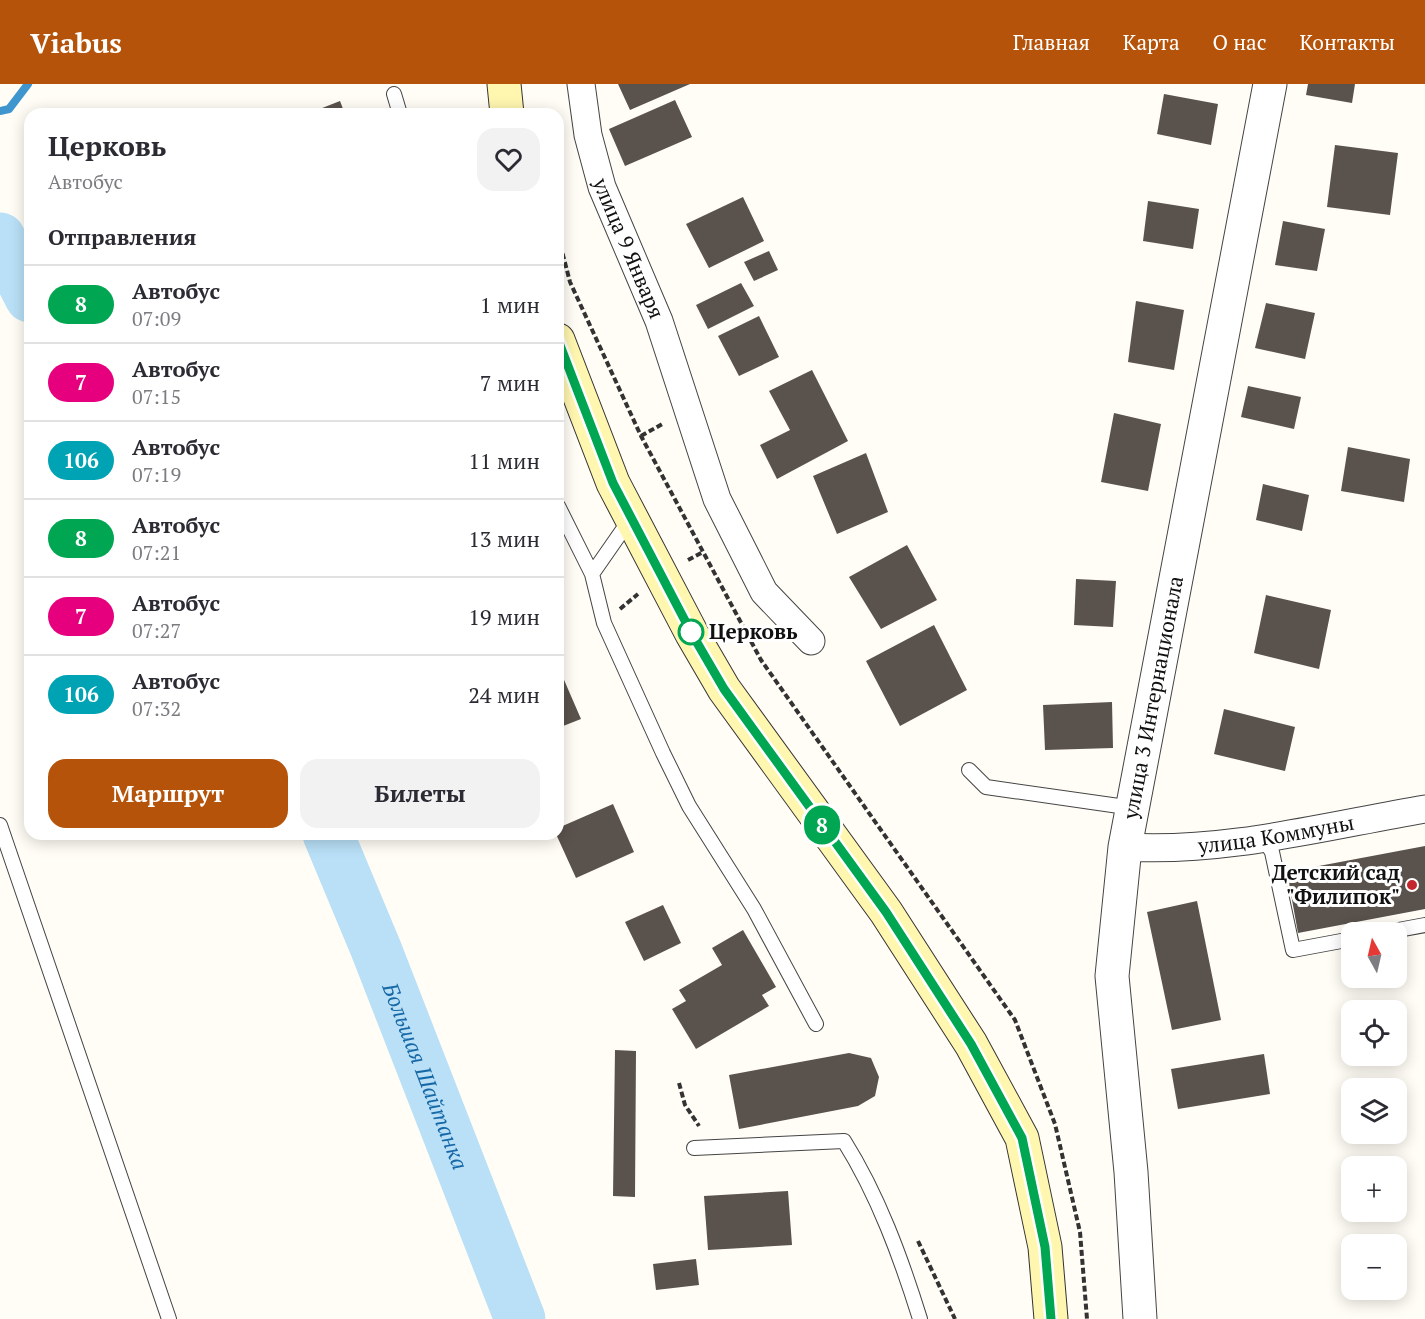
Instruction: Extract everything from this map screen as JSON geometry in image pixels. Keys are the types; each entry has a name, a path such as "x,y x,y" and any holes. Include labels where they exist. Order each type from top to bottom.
{"main road":[{"path":"504,84 506,108"},
{"path":"564,356 613,483 692,634 724,689 886,912 971,1044 1022,1138 1045,1247 1051,1319"}],"street":[{"name":"улица 9 Января","path":"581,84 588,135 602,187 658,321 717,499 764,592 811,641"},
{"name":"улица 3 Интернационала","path":"1140,1319 1131,1172 1112,976 1125,847 1270,84"},
{"name":"улица Коммуны","path":"1125,847 1165,849 1264,839 1425,809"}],"lane":[{"path":"394,94 398,108"},
{"path":"592,574 632,517"},
{"path":"564,518 592,574 604,622 689,806 754,909 816,1024"},
{"path":"969,770 986,787 1133,808"},
{"path":"0,825 169,1319"},
{"path":"1264,839 1272,852 1293,950 1341,941"},
{"path":"1407,928 1425,925"},
{"path":"694,1148 844,1141 864,1172 909,1284 920,1319"}],"path":[{"path":"564,259 570,282 641,436 761,660 1015,1020 1055,1124 1080,1232 1087,1319"},
{"path":"679,1083 686,1106 700,1129"},
{"path":"914,1232 955,1319"}],"building":[{"path":"618,84 690,84 630,110"},
{"path":"1308,84 1355,84 1352,103 1306,95"},
{"path":"1164,94 1218,104 1211,145 1157,134"},
{"path":"675,100 692,137 625,166 609,129"},
{"path":"340,101 343,108 322,108"},
{"path":"1335,145 1398,153 1390,215 1327,207"},
{"path":"743,197 764,241 709,268 686,224"},
{"path":"1148,201 1199,209 1193,249 1143,241"},
{"path":"1283,221 1325,229 1317,271 1275,265"},
{"path":"769,251 778,270 754,281 744,262"},
{"path":"741,283 754,306 708,329 696,305"},
{"path":"1136,301 1184,310 1174,370 1128,362"},
{"path":"1266,303 1315,313 1305,359 1255,348"},
{"path":"759,316 779,357 739,376 718,336"},
{"path":"812,370 848,441 777,479 760,445 790,430 769,391"},
{"path":"1248,386 1301,397 1294,429 1241,417"},
{"path":"1114,413 1161,424 1148,491 1101,482"},
{"path":"1348,447 1410,459 1404,502 1341,491"},
{"path":"866,453 888,512 837,534 813,476"},
{"path":"1263,484 1309,495 1302,531 1256,520"},
{"path":"907,545 937,600 881,629 849,577"},
{"path":"1076,579 1116,581 1113,627 1074,625"},
{"path":"1266,595 1331,610 1319,669 1254,653"},
{"path":"934,625 967,690 900,726 866,661"},
{"path":"564,680 581,719 564,726"},
{"path":"1112,702 1113,748 1045,750 1043,705"},
{"path":"1224,709 1295,727 1285,771 1214,754"},
{"path":"613,804 634,852 576,878 559,840 564,840 564,825"},
{"path":"1425,846 1425,909 1356,922 1341,922 1341,925 1298,933 1287,872"},
{"path":"1197,901 1221,1020 1172,1030 1147,912"},
{"path":"663,905 681,943 644,961 625,922"},
{"path":"743,930 776,987 762,995 769,1006 696,1049 672,1009 686,1001 679,990 722,965 712,948"},
{"path":"615,1050 636,1051 635,1197 613,1196"},
{"path":"849,1053 871,1058 879,1077 875,1096 858,1106 739,1129 729,1075"},
{"path":"1264,1054 1270,1094 1178,1109 1171,1069"},
{"path":"788,1191 792,1245 708,1250 704,1196"},
{"path":"696,1259 699,1285 656,1290 653,1264"}],"waterway":[{"path":"0,111 9,109 28,84"},
{"name":"Большая Шайтанка","path":"0,238 24,285"},
{"name":"Большая Шайтанка","path":"331,840 376,949 520,1319"}],"bus line":[{"name":"8","path":"564,356 613,483 692,634 724,689 886,912 971,1044 1022,1138 1045,1247 1051,1319"}],"place":[{"name":"Церковь","path":"691,632"},
{"name":"Детский сад \"Филипок\"","path":"1412,885"}]}
